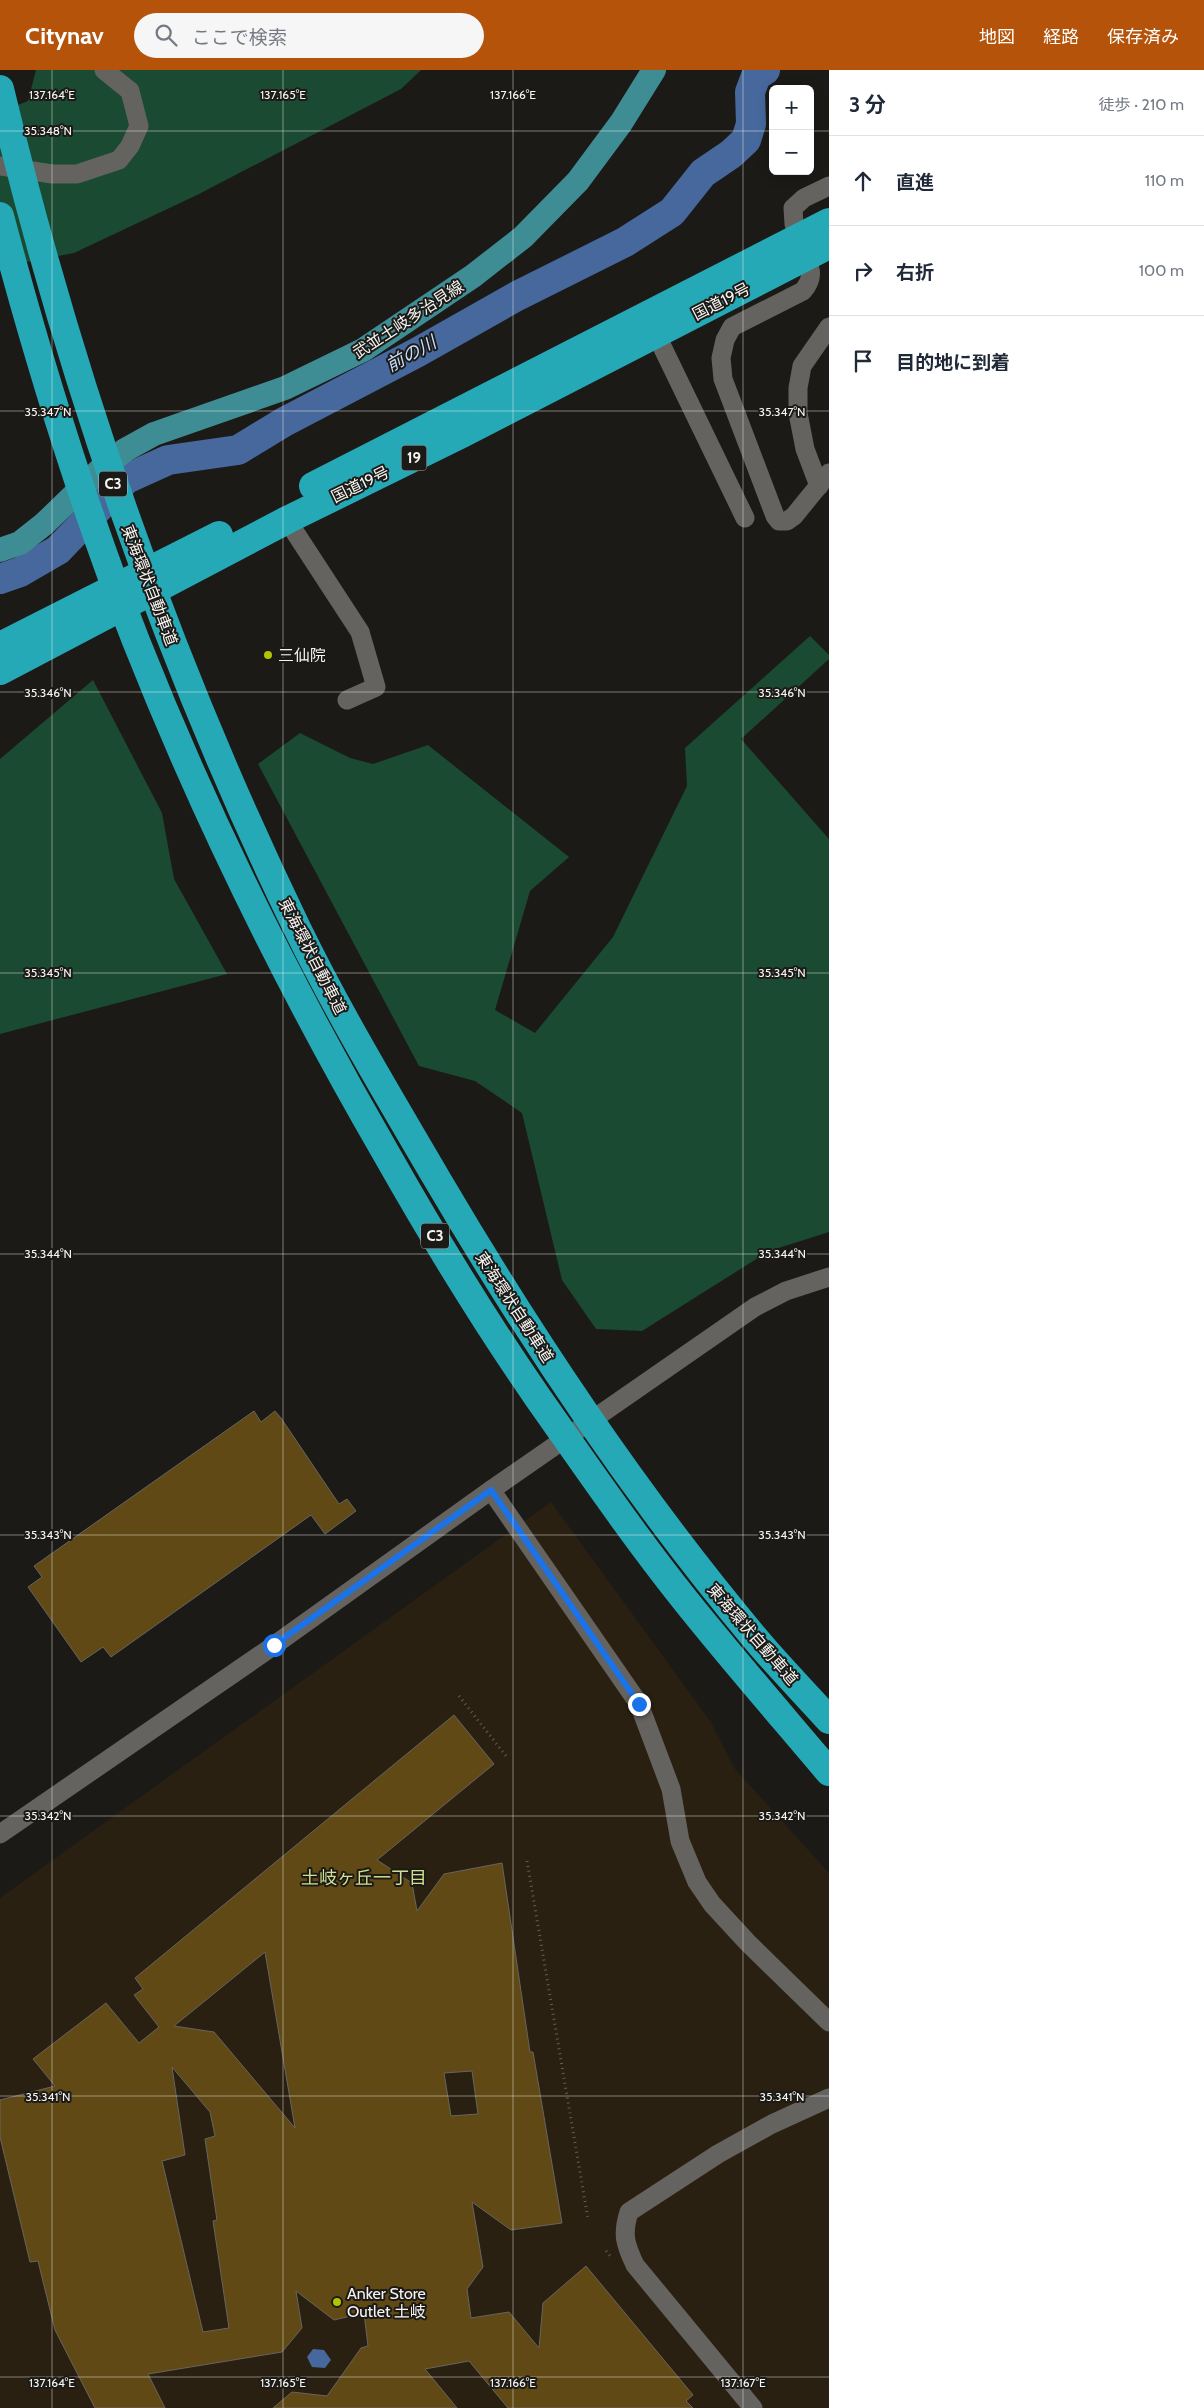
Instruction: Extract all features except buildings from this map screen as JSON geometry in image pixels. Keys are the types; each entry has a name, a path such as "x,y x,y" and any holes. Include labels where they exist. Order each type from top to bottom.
{"highway":[{"name":"東海環状自動車道","path":"0,88 41,254 67,342 124,516 164,624 232,789 299,930 371,1067 490,1268 547,1357 696,1565 757,1641 829,1720"},
{"name":"東海環状自動車道","path":"0,216 43,370 96,530 137,642 203,796 275,947 341,1076 467,1290 536,1395 684,1599 829,1772"},
{"name":"国道19号","path":"0,671 287,520 462,434 656,334 811,247 829,222"},
{"name":"国道19号","path":"0,646 226,531 811,247"},
{"name":"19","path":"0,631 192,537 226,531"},
{"name":"19","path":"0,692 104,630 144,596"}],"main road":[{"name":"武並土岐多治見線","path":"0,550 20,543 44,524 101,469 125,450 154,434 285,388 363,350 473,276 523,237 578,181 621,123 654,70"}],"street":[{"path":"0,166 40,172 77,174 119,160 130,146 139,126 130,91 104,70"},
{"path":"829,186 804,198 793,208 794,224 811,247 811,274 808,285 803,291 732,327 725,340 721,358 723,379 774,516 779,521 787,521 794,516 824,479 805,449 798,413 798,388 802,366 829,327"},
{"path":"656,334 745,518"},
{"path":"287,520 360,632 376,687 347,700"},
{"path":"0,1834 266,1651 498,1485 755,1307 786,1291 829,1277"},
{"path":"498,1485 639,1704 671,1789 680,1841 697,1882 712,1904 748,1943 829,2022"},
{"path":"753,2408 635,2265 626,2248 624,2228 629,2212 710,2159 772,2124 829,2098"}],"path":[{"path":"459,1696 506,1756"},
{"path":"527,1860 588,2219"}],"shaded area":[{"path":"551,1502 710,1721 735,1769 829,1873 829,2408 0,2408 0,1898"}],"green space":[{"path":"36,70 421,70 401,89 197,195 74,253 0,267 0,112 28,101"},
{"path":"810,636 829,655 829,659 741,739 829,839 829,1232 769,1251 642,1331 596,1329 562,1280 522,1113 475,1081 419,1066 258,764 300,733 350,758 373,764 428,745 569,857 530,891 495,1010 535,1033 613,937 687,786 685,748"},
{"path":"93,680 162,813 174,879 227,974 0,1034 0,759"}],"water":[{"path":"313,2349 324,2350 331,2360 325,2368 312,2367 307,2357"}],"waterway":[{"name":"前の川","path":"0,579 20,572 58,550 126,479 168,460 238,450 284,422 418,352 517,296 625,242 672,212 703,173 731,154 746,140 751,124 750,92 756,76 765,70"}],"place":[{"name":"三仙院","path":"268,655"},
{"name":"Anker Store Outlet 土岐","path":"337,2302"}],"district":[{"name":"土岐ヶ丘一丁目","path":"364,1878"}],"route":[{"path":"274,1645 491,1490 639,1704"}]}
